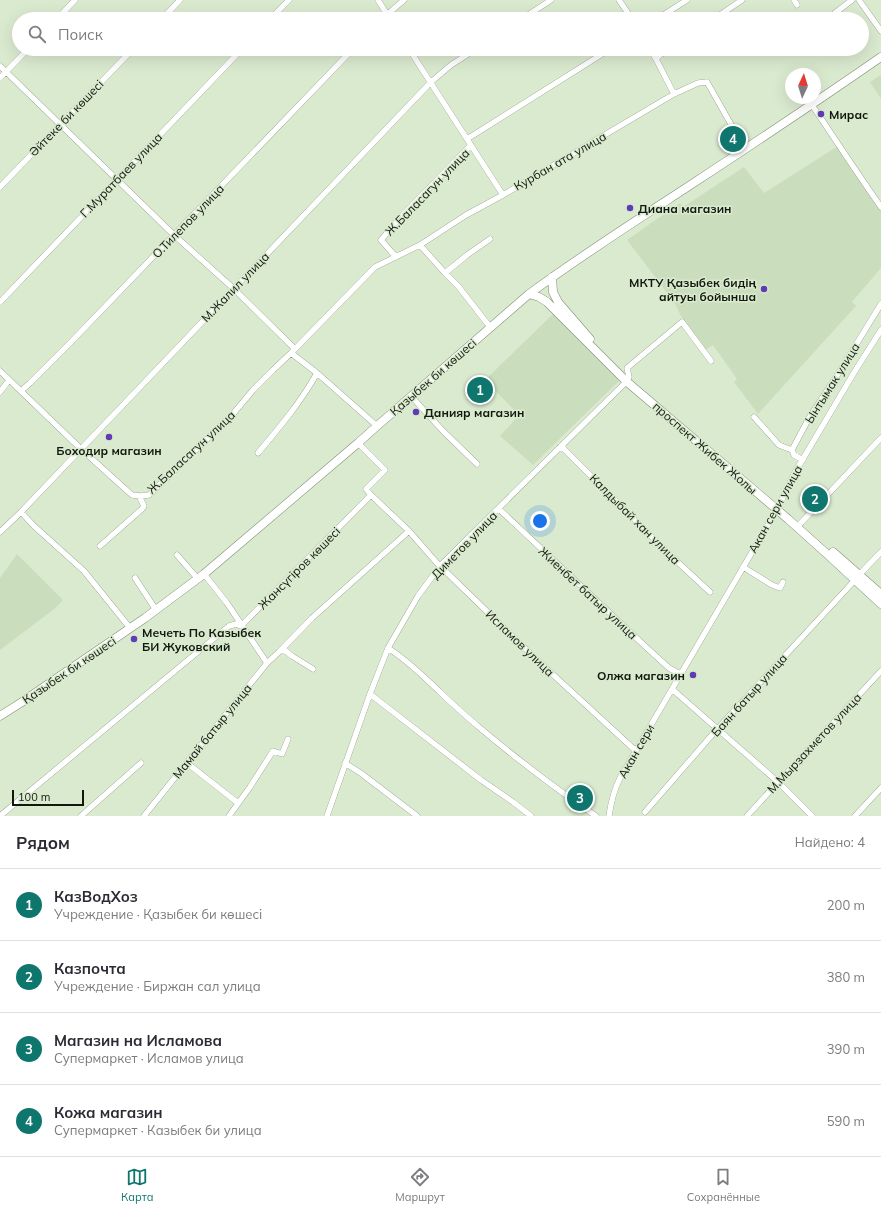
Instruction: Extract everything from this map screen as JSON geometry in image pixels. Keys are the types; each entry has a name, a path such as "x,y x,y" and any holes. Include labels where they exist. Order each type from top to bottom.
{"main road":[{"name":"Қазыбек би көшесі","path":"0,716 29,698 201,577 529,294 552,277 812,105 881,57"},
{"name":"проспект Жибек Жолы","path":"552,277 552,292 558,302 628,379"},
{"name":"проспект Жибек Жолы","path":"529,294 540,297 547,302 628,379 777,508 799,525 857,578 881,604"},
{"name":"проспект Жибек Жолы","path":"857,578 881,594"}],"street":[{"path":"64,12 76,0"},
{"path":"169,12 180,0"},
{"path":"277,12 289,0"},
{"path":"378,0 386,12"},
{"path":"392,12 404,0"},
{"path":"533,12 551,0"},
{"path":"619,0 627,12"},
{"path":"668,12 687,0"},
{"path":"724,12 742,0"},
{"path":"835,12 852,0"},
{"path":"858,0 867,12"},
{"path":"869,15 881,31"},
{"path":"0,78 21,56"},
{"name":"Әйтеке би көшесі","path":"0,187 126,56"},
{"name":"Г.Муратбаев улица","path":"0,302 235,56"},
{"name":"О.Тилепов улица","path":"21,391 72,342 346,56"},
{"path":"413,56 503,195"},
{"name":"М.Жалил улица","path":"0,532 21,512 430,82 465,56"},
{"name":"Ж.Баласагун улица","path":"467,139 599,56"},
{"path":"654,56 674,94"},
{"path":"656,59 659,56"},
{"path":"0,66 174,235 233,288 293,351 377,426"},
{"name":"Курбан ата улица","path":"396,257 420,245 466,215 503,195 674,94 698,83 707,82 745,149"},
{"path":"812,105 848,161 881,206"},
{"name":"Ж.Баласагун улица","path":"100,546 142,509 144,506 139,496 148,495 194,452 233,414 253,390 375,267 396,257 381,240 398,220 471,146"},
{"path":"445,273 490,239"},
{"path":"420,245 458,286 490,327"},
{"name":"Ынтымак улица","path":"792,450 809,418 881,304"},
{"path":"628,379 627,368 682,322 711,361"},
{"name":"Акан сери улица","path":"672,689 777,508 802,460 881,330"},
{"path":"0,371 81,449 132,495 139,496"},
{"path":"258,453 301,399 318,373"},
{"name":"Диметов улица","path":"327,816 370,694 388,648 418,596 440,566 628,379"},
{"path":"0,392 9,380"},
{"path":"411,396 443,431 478,464"},
{"path":"754,417 779,445 792,450 794,455 802,460"},
{"path":"799,525 881,438"},
{"name":"Жансүгіров көшесі","path":"241,626 371,494 366,489 385,470 358,443"},
{"name":"Калдыбай хан улица","path":"561,446 710,592"},
{"name":"Исламов улица","path":"371,494 409,531 440,566 536,659 636,751"},
{"name":"Жиенбет батыр улица","path":"499,509 669,668 680,674"},
{"path":"21,512 34,526 84,571 130,628"},
{"name":"Мамай батыр улица","path":"144,816 267,663 283,649 312,618 409,531"},
{"name":"Баян батыр улица","path":"645,812 718,728 881,552"},
{"path":"177,555 227,603 267,663"},
{"path":"743,567 772,585 780,588 783,582"},
{"path":"135,578 156,610"},
{"path":"4,815 229,626 236,624 241,626"},
{"path":"388,648 398,654 512,754 596,816"},
{"path":"283,649 313,669"},
{"name":"М.Мырзахметов улица","path":"747,816 881,671"},
{"path":"672,689 778,782 812,816"},
{"name":"Акан сери","path":"609,816 614,790 672,689"},
{"path":"370,694 481,780 531,816"},
{"path":"228,816 250,787 273,751 282,754 288,739"},
{"path":"81,816 141,763"},
{"path":"187,763 238,803"},
{"path":"345,763 362,774 417,816"},
{"path":"855,816 881,788"}],"shaded area":[{"path":"881,75 881,99 870,82"},
{"name":"МКТУ Қазыбек бидің айтуы бойынша","path":"838,146 881,210 881,268 852,302 856,306 758,414 734,382 737,379 713,345 705,350 681,316 674,302 627,240 680,203 683,207 744,167 764,193"},
{"path":"554,313 620,380 533,465 500,436 519,415 485,380"},
{"path":"17,554 63,600 53,610 0,650 0,578"}],"place":[{"name":"Мирас","path":"821,114"},
{"name":"Кожа магазин","path":"733,139"},
{"name":"Диана магазин","path":"630,208"},
{"name":"МКТУ Қазыбек бидің айтуы бойынша","path":"764,289"},
{"name":"КазВодХоз","path":"480,390"},
{"name":"Данияр магазин","path":"416,412"},
{"name":"Боходир магазин","path":"109,437"},
{"name":"Казпочта","path":"815,499"},
{"name":"Мечеть По Казыбек БИ Жуковский","path":"134,639"},
{"name":"Олжа магазин","path":"693,675"},
{"name":"Магазин на Исламова","path":"580,798"}]}
